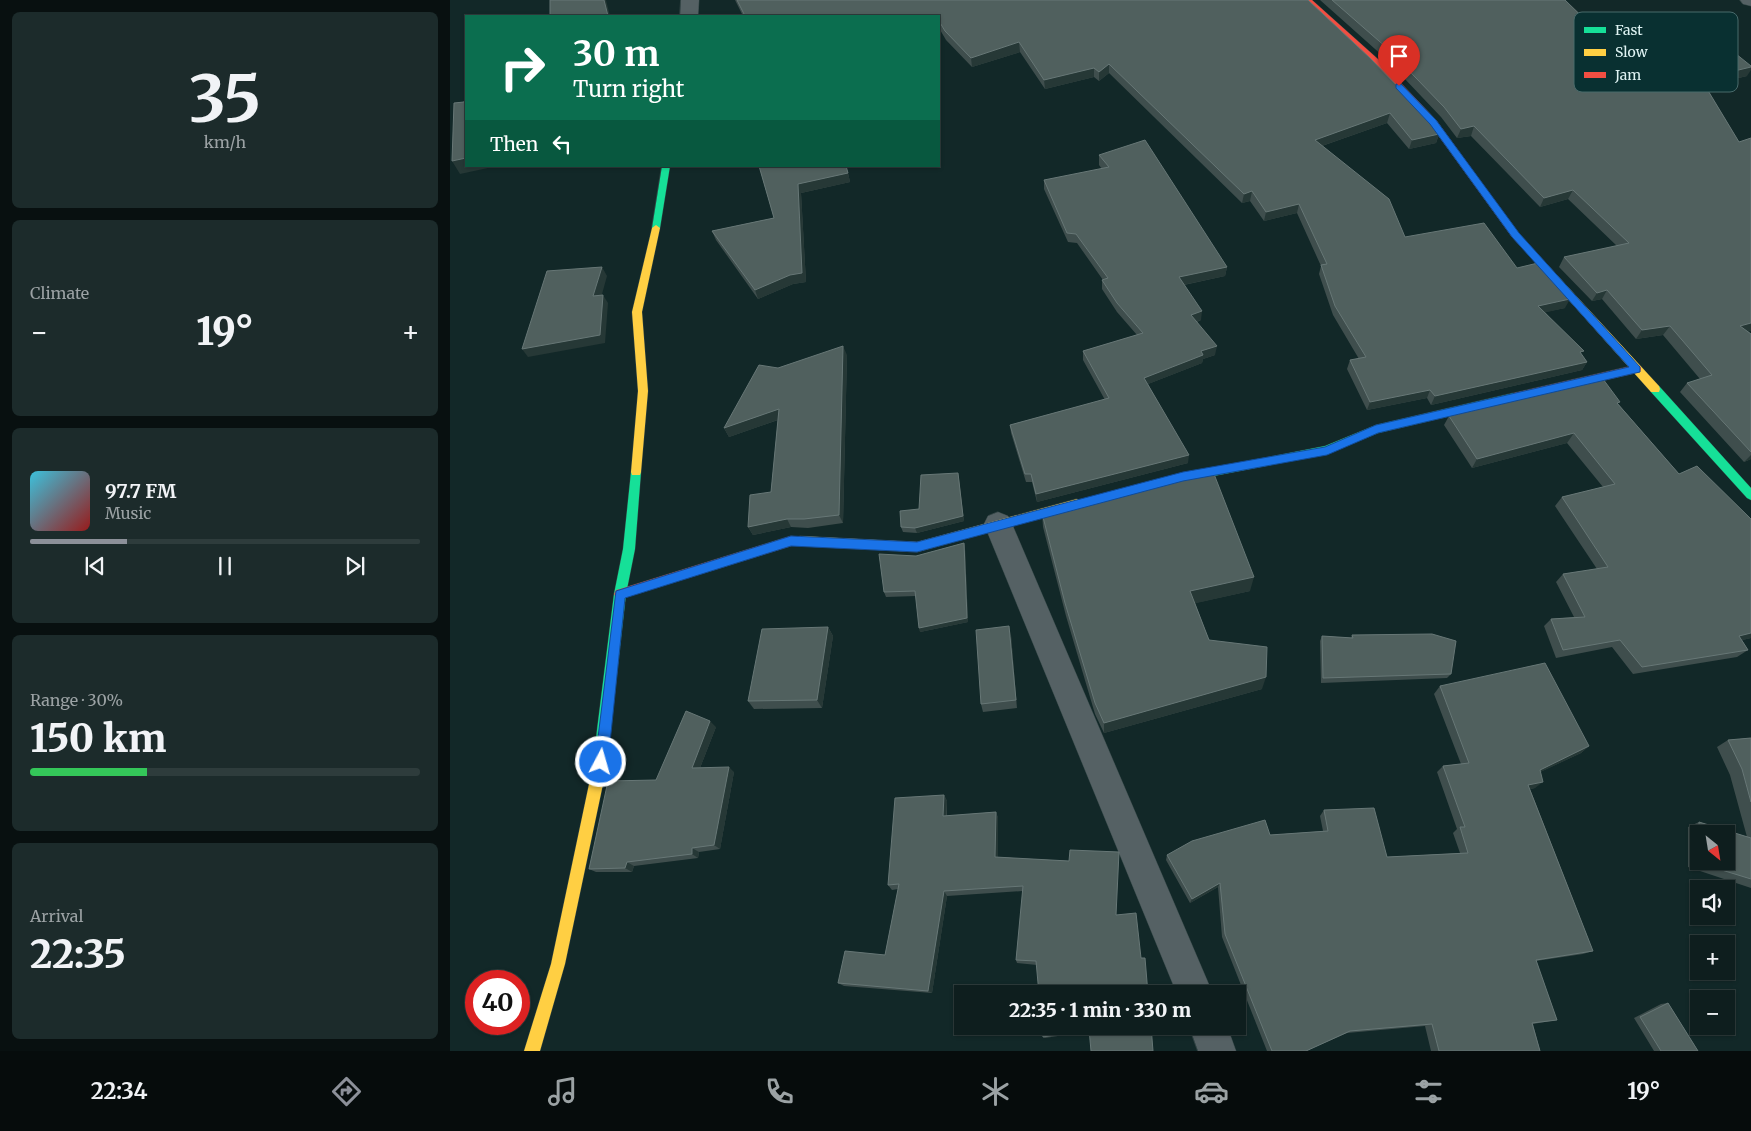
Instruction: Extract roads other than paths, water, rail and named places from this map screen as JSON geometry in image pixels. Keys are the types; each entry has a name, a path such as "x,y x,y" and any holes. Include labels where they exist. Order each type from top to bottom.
{"street":[{"path":"688,15 690,0"},
{"path":"1308,0 1376,62 1433,122 1515,235 1751,495"},
{"path":"532,1051 558,964 601,762 620,594 629,549 643,391 637,312 652,254 666,167"},
{"path":"1155,484 1327,450 1376,429 1636,369"},
{"path":"620,594 791,541 917,547 1089,501"},
{"path":"998,524 1072,705 1191,985"},
{"path":"1211,1035 1217,1051"}]}
